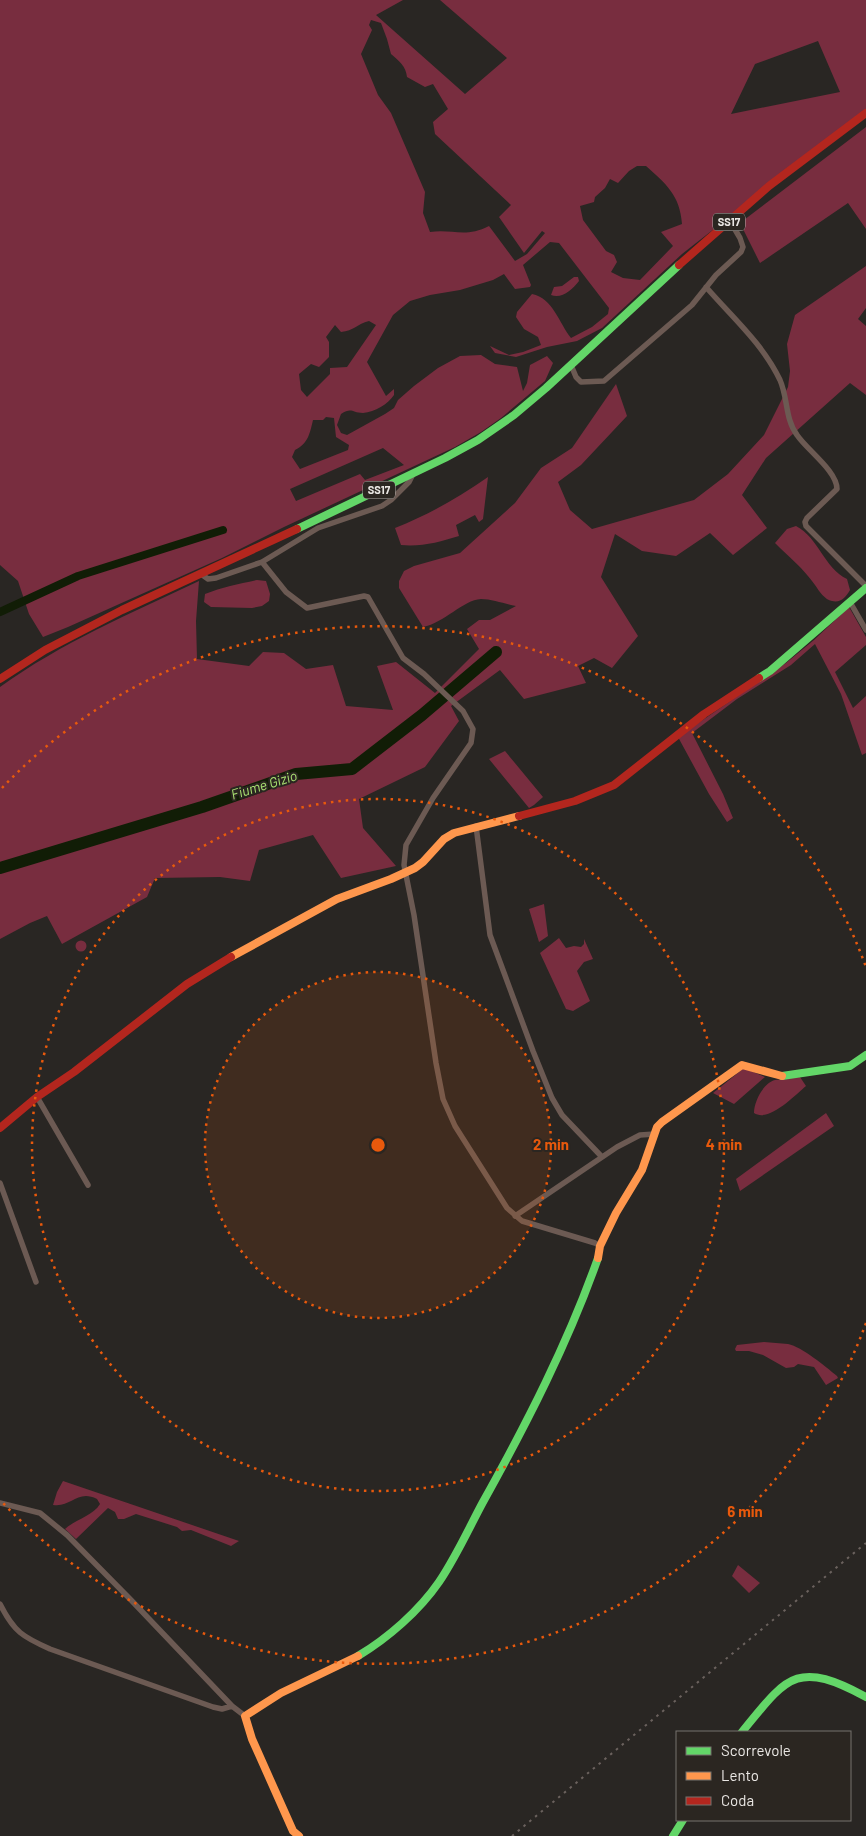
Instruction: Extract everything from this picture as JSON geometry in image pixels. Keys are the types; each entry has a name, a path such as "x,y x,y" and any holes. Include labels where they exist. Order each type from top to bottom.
{"street":[{"name":"SS17","path":"0,680 45,650 114,614 201,574 316,525 478,440 514,415 769,186 866,113"},
{"path":"571,365 581,382 604,381 677,320 692,305 716,275 741,252 743,246 730,221"},
{"path":"0,1128 37,1097 74,1072 187,984 251,945 337,899 406,872 424,862 444,839 454,833 543,810 597,793 614,785 704,714 770,672 866,587 806,526 807,518 837,489 835,478 798,437 792,427 780,381 755,341 706,288"},
{"path":"201,574 208,579 216,578 262,562 316,525 382,506 410,482 413,474"},
{"path":"262,562 286,592 307,608 315,608 337,601 364,596 368,597 403,658 452,700 463,711 470,722 473,729 471,743 433,798 406,845 404,865 443,1098 455,1126 486,1177 507,1208 515,1216 532,1224 600,1246"},
{"path":"850,602 866,630"},
{"path":"476,826 490,935 534,1051 552,1098 562,1114 602,1157"},
{"path":"245,1716 274,1698 367,1650 403,1622 439,1582 527,1423 587,1289 600,1252 600,1246 616,1213 642,1170 655,1134 662,1122 742,1065 784,1078 850,1066 866,1055"},
{"path":"37,1097 88,1185"},
{"path":"515,1216 602,1157 640,1135 655,1134"},
{"path":"0,1183 36,1282"},
{"path":"0,1503 40,1513 67,1535 232,1706 245,1716 252,1739 292,1831 299,1836"},
{"path":"0,1604 16,1630 28,1639 50,1649 213,1707 222,1709 232,1706"},
{"path":"743,1731 793,1678 805,1676 821,1677 846,1686 866,1697"},
{"path":"673,1836 682,1821"}],"shaded area":[{"path":"0,0 403,0 376,15 465,94 507,58 440,0 866,0 866,110 682,254 602,328 577,341 547,347 516,357 495,353 490,346 509,355 541,345 538,337 524,329 516,317 517,312 532,294 545,300 571,338 592,327 608,314 609,308 559,243 550,242 523,265 531,285 530,287 515,289 504,274 493,280 460,290 430,295 410,301 393,315 367,362 386,396 394,389 394,395 385,404 372,411 359,413 350,411 341,414 337,425 341,433 347,435 385,414 394,408 398,400 414,386 438,368 460,356 481,355 495,364 517,367 523,391 527,383 530,365 547,356 553,363 545,381 501,418 481,432 455,447 222,558 43,637 29,614 18,581 0,565","holes":["371,20 381,23 391,54 404,67 407,77 425,87 433,84 448,109 433,122 435,134 511,205 499,217 524,253 542,231 545,233 527,254 515,261 489,226 473,232 430,232 423,213 425,192 391,113 378,95 361,54 372,30 369,25","818,41 840,92 731,114 755,64","637,166 646,166 671,191 681,214 682,224 661,232 673,246 640,280 623,278 611,272 617,262 614,255 606,251 583,220 580,206 594,202 595,197 605,188 610,179 618,183 629,171","369,321 376,325 347,367 330,368 330,374 307,397 301,390 299,374 311,364 319,367 329,357 329,342 326,337 335,325 341,332","326,417 334,418 336,437 349,445 348,450 300,469 292,457 295,450 303,445 308,438 313,420 323,420","383,448 404,465 365,480 360,474 296,501 290,489"]},
{"path":"866,127 866,229 848,203 760,263 740,223"},
{"path":"866,266 866,308 858,319 866,326 866,395 850,383 766,458 742,495 767,528 733,555 710,533 676,556 642,551 615,534 601,577 638,636 612,668 594,658 578,666 586,683 524,699 500,670 451,706 459,721 425,767 359,799 363,828 396,866 341,878 313,835 259,850 250,881 220,877 155,878 147,897 62,944 47,916 0,939 0,687 47,656 122,617 199,581 196,621 197,659 249,666 263,652 284,653 306,669 333,665 346,706 393,710 377,666 396,662 435,693 479,649 467,629 479,620 490,620 516,606 485,599 474,600 431,625 423,627 399,588 399,581 404,571 414,566 460,553 515,503 541,468 572,448 616,384 627,416 581,465 558,482 570,510 592,529 694,500 728,474 764,435 788,387 790,371 787,344 795,315"},
{"path":"574,277 578,277 579,281 570,290 563,295 551,295 554,287 562,286"},
{"path":"488,477 483,519 479,522 475,515 456,525 459,536 430,544 401,545 395,528 443,506"},
{"path":"796,526 804,531 833,568 847,579 850,590 843,599 835,601 825,597 796,563 775,543 787,529"},
{"path":"257,580 266,581 270,594 269,601 262,606 252,608 211,607 204,602 205,594"},
{"path":"849,607 866,637 866,645 835,672 853,708 866,696 866,753 862,755 841,694 815,644 791,665 737,699 692,733 733,818 727,822 709,794 678,737 786,663"},
{"path":"505,751 543,797 529,808 489,759"},
{"path":"544,904 548,936 539,942 529,909"},
{"path":"559,938 566,948 581,947 584,944 584,939 593,959 584,962 577,971 590,1001 573,1011 566,1009 540,953"},
{"path":"81,940 87,946 81,952 75,946"},
{"path":"744,1068 765,1077 734,1104 713,1093"},
{"path":"800,1077 806,1086 782,1107 767,1114 760,1115 754,1113 757,1099 767,1085 775,1080"},
{"path":"826,1113 834,1126 740,1191 736,1179"},
{"path":"764,1342 794,1346 820,1362 838,1378 826,1385 814,1367 798,1364 794,1367 786,1368 763,1355 749,1351 736,1351 735,1349 737,1345"},
{"path":"63,1481 239,1541 231,1546 191,1530 182,1531 177,1527 136,1514 124,1519 118,1519 115,1512 108,1508 76,1539 65,1529 89,1515 100,1504 97,1499 84,1496 65,1504 53,1505"},
{"path":"738,1565 760,1583 749,1593 732,1576"}],"waterway":[{"path":"0,612 78,576 223,530"},
{"name":"Fiume Gizio","path":"0,868 202,807 296,774 352,769 422,715 496,652"}],"railway":[{"path":"512,1836 866,1543"}],"traffic: fast":[{"path":"297,529 445,458 478,440 514,415 546,388 679,265"},
{"path":"759,678 770,671 866,588"},
{"path":"782,1076 850,1066 866,1055"},
{"path":"358,1656 392,1632 422,1603 439,1582 457,1553 546,1382 574,1321 598,1258"},
{"path":"743,1731 771,1698 783,1687 795,1680 808,1677 823,1679 842,1685 866,1697"},
{"path":"673,1836 682,1821"}],"traffic: slow":[{"path":"231,957 337,899 415,868 444,839 454,833 519,816"},
{"path":"598,1258 600,1246 616,1213 642,1170 657,1127 662,1122 742,1065 782,1076"},
{"path":"299,1836 293,1831 252,1739 245,1716 281,1693 358,1656"}],"traffic: jam":[{"path":"679,265 769,186 866,113"},
{"path":"0,679 45,650 122,610 297,529"},
{"path":"519,816 575,801 614,785 704,714 759,678"},
{"path":"0,1128 37,1097 74,1072 187,984 231,957"}]}
